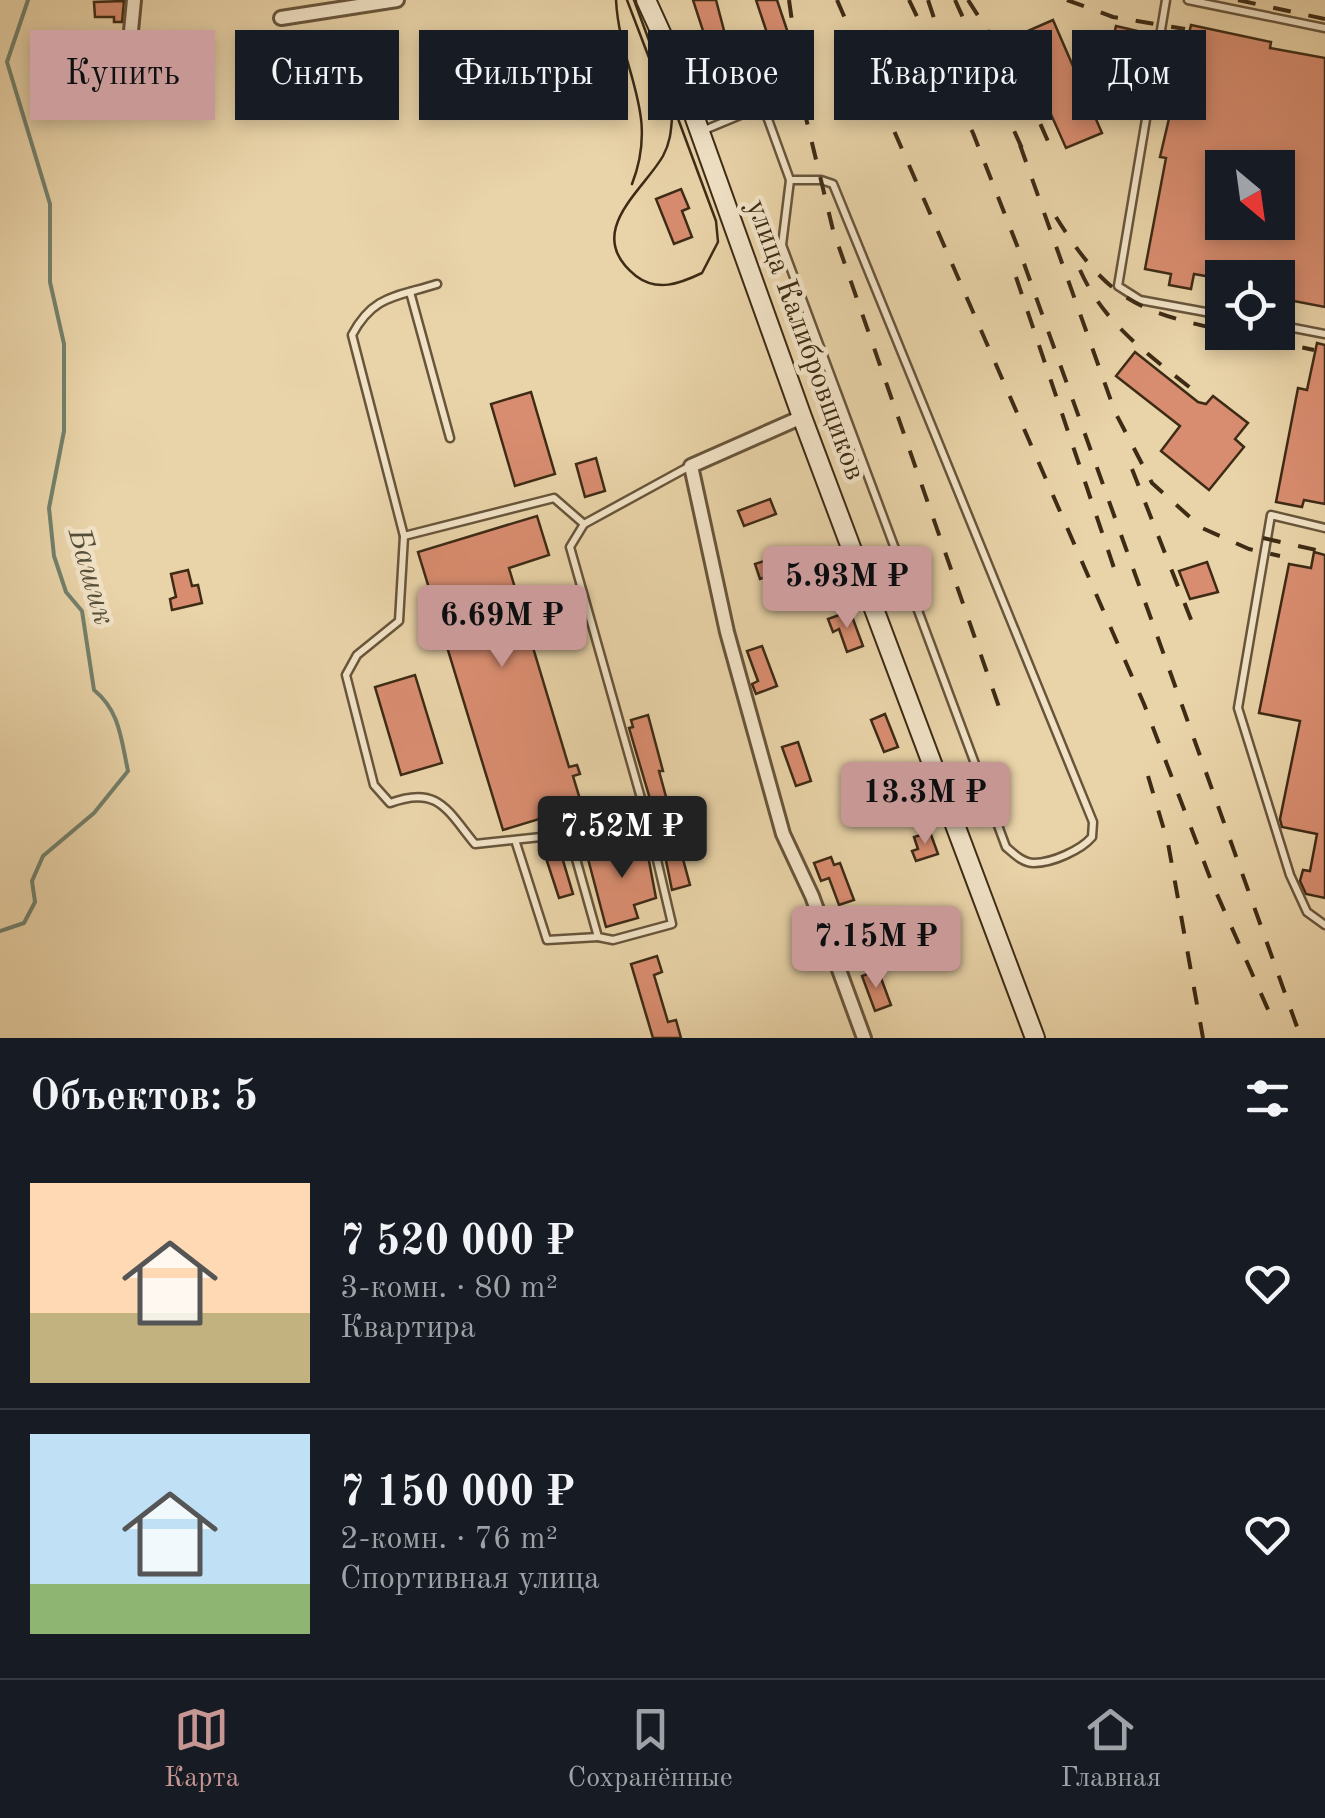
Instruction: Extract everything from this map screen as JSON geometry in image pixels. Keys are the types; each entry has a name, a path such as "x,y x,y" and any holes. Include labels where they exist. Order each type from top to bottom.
{"street":[{"path":"131,30 134,0"},
{"path":"280,18 397,0"},
{"name":"улица Калибровщиков","path":"646,0 700,132 802,418 1035,1038"},
{"path":"802,418 691,466 727,632 782,834 812,896 864,1038"}],"lane":[{"path":"1166,0 1118,286 1140,300 1205,312"},
{"path":"1188,0 1325,28"},
{"path":"700,132 755,108 765,111 790,180 782,246 1006,847 1019,858 1034,863 1083,848 1092,837 1092,822 833,184 790,180"},
{"path":"436,284 376,303 364,313 352,335 404,536 399,622 357,655 346,675 374,785 390,803 424,795 442,802 475,844 516,843 570,834 598,937"},
{"path":"410,292 450,438"},
{"path":"1295,328 1325,334"},
{"path":"516,843 547,940 612,940 672,924 650,830 570,547 584,524 691,466"},
{"path":"404,536 554,498 584,524"},
{"path":"1325,528 1271,515 1238,708 1290,875 1307,912 1325,925"}],"building":[{"path":"693,0 716,0 724,30 703,30"},
{"path":"756,0 777,0 787,30 766,30"},
{"path":"124,1 122,22 114,22 114,17 95,17 94,2"},
{"path":"1053,20 1072,64 1072,120 1096,120 1102,133 1066,148 1052,117 1052,30 1030,30"},
{"path":"1191,25 1271,42 1270,48 1325,58 1325,307 1295,301 1295,260 1205,260 1205,276 1194,274 1191,289 1169,285 1171,274 1145,269 1166,158 1160,157 1169,120 1206,120 1206,30 1190,30"},
{"path":"681,189 689,208 682,211 692,237 674,244 656,199"},
{"path":"1317,343 1325,345 1325,504 1304,500 1302,507 1276,502 1298,388 1307,390"},
{"path":"1135,352 1198,402 1206,404 1213,396 1248,423 1235,439 1244,447 1209,490 1161,451 1180,426 1116,376"},
{"path":"531,392 555,474 515,486 491,404"},
{"path":"596,458 605,491 585,497 576,464"},
{"path":"770,499 776,514 744,526 738,511"},
{"path":"537,516 549,555 509,568 569,767 577,765 580,774 573,776 582,806 503,830 418,552"},
{"path":"1314,552 1325,555 1325,898 1306,894 1300,881 1303,870 1310,871 1317,834 1282,827 1280,819 1300,721 1259,713 1289,564 1311,568"},
{"path":"785,554 791,568 760,579 755,564"},
{"path":"1207,562 1218,592 1190,599 1179,571"},
{"path":"188,570 192,586 198,585 202,603 172,610 170,599 176,597 171,574"},
{"path":"850,611 863,646 847,652 839,629 833,632 828,619"},
{"path":"762,646 777,686 756,694 752,684 758,681 747,651"},
{"path":"415,675 442,763 401,775 375,687"},
{"path":"885,714 898,747 884,752 871,720"},
{"path":"648,715 690,885 672,890 661,836 629,728 633,727 631,720"},
{"path":"798,742 811,781 796,786 782,747"},
{"path":"930,832 938,854 916,861 912,851 918,849 914,837"},
{"path":"645,840 656,898 634,905 638,918 606,927 587,855"},
{"path":"559,847 573,894 559,898 544,852"},
{"path":"831,857 834,865 840,863 854,900 839,905 829,878 821,881 814,863"},
{"path":"657,956 662,972 654,975 668,1022 676,1020 681,1038 653,1038 631,964"},
{"path":"878,970 891,1005 875,1011 862,976"}],"waterway":[{"name":"Башик","path":"0,931 24,923 35,902 32,881 43,856 94,813 128,771 114,716 94,690 82,611 66,592 54,556 49,508 64,431 64,344 50,282 50,204 7,62 28,0"}],"tram line":[{"path":"616,0 642,135 632,184"},
{"path":"627,0 672,118 665,151 622,213 615,244 621,260 636,276 652,284 668,285 702,273 718,242 716,221 634,0"}],"railway":[{"path":"789,0 805,114 833,230 999,707"},
{"path":"837,0 1144,704 1212,883 1270,1014"},
{"path":"909,0 973,133 1022,258 1301,1038"},
{"path":"928,0 938,30"},
{"path":"955,0 1025,155"},
{"path":"968,0 1025,89 1054,155"},
{"path":"1067,0 1113,17 1185,29"},
{"path":"1238,0 1325,19"},
{"path":"1020,145 1115,412 1152,483 1202,528 1249,549 1280,556"},
{"path":"1056,217 1090,265 1124,296 1144,307 1205,326"},
{"path":"1080,270 1114,322 1193,390"},
{"path":"1016,277 1114,568"},
{"path":"1295,346 1314,350"},
{"path":"1132,469 1197,635"},
{"path":"1263,538 1325,552"},
{"path":"1148,776 1168,843 1203,1038"}]}
